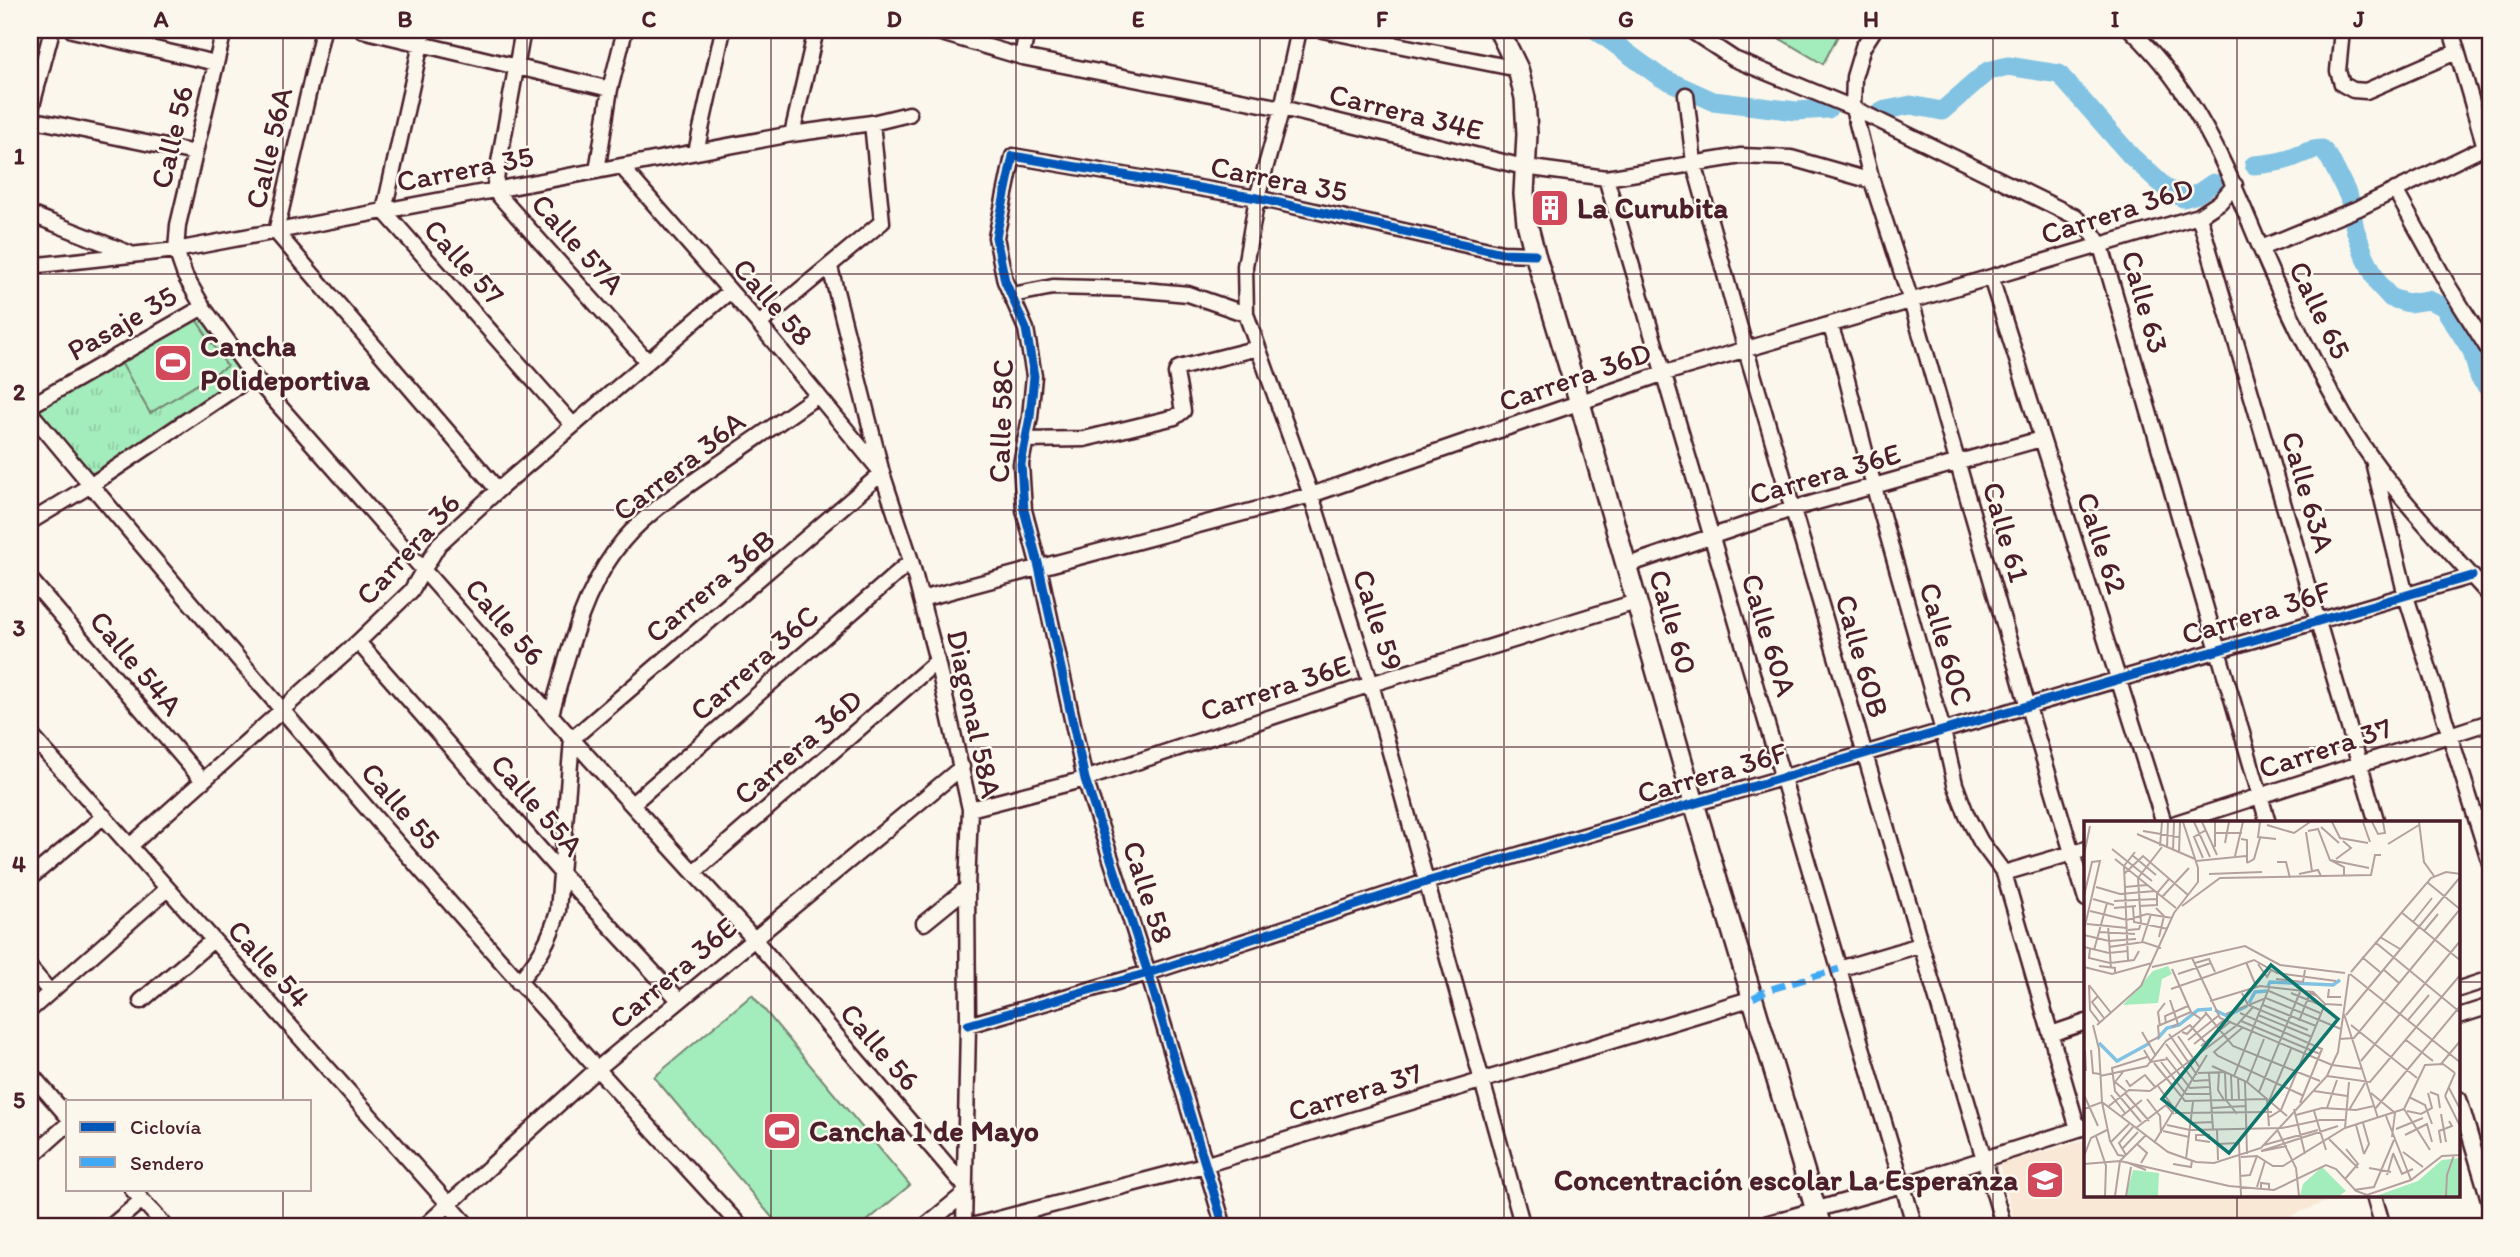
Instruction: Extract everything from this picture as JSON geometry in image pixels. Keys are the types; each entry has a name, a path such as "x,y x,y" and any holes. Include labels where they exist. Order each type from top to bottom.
{"street":[{"path":"30,113 52,30"},
{"path":"72,30 216,63"},
{"name":"Calle 56","path":"225,30 178,225 176,250 185,275 203,307 253,376 572,739 754,939 963,1189"},
{"name":"Calle 56A","path":"323,30 276,232 498,490"},
{"path":"362,30 610,89"},
{"name":"Calle 57","path":"424,30 384,211 573,425"},
{"name":"Calle 57A","path":"523,30 514,67 494,190 647,361"},
{"path":"597,171 610,89 625,30"},
{"path":"696,152 723,30"},
{"path":"792,134 816,30"},
{"name":"Carrera 34E","path":"931,30 1022,57 1282,108 1524,167 1606,178 1741,156 1791,158 1872,181"},
{"path":"1022,57 1027,30"},
{"name":"Calle 59","path":"1299,30 1282,108 1257,198 1245,266 1246,314 1311,495 1371,684 1523,1227"},
{"path":"1322,30 1518,69"},
{"name":"Calle 60","path":"1499,30 1518,69 1525,99 1527,223 1535,254 1818,1218"},
{"name":"Calle 63","path":"1690,30 1734,58 1853,108 2074,216 2091,231 2101,246 2267,821"},
{"path":"1872,181 1853,108 1854,77 1863,47 1874,30"},
{"name":"Calle 65","path":"2131,30 2152,50 2190,101 2235,185 2305,342 2333,397 2373,461 2490,596"},
{"path":"2342,30 2338,71 2342,84 2353,90 2366,91 2456,52"},
{"path":"2261,248 2360,208 2395,190 2488,151 2451,30"},
{"name":"Calle 60B","path":"1686,95 1694,163 1746,350 2004,1227"},
{"name":"Carrera 35","path":"30,266 176,250 909,114"},
{"path":"30,119 195,153"},
{"path":"760,324 882,222 872,123"},
{"name":"Carrera 35","path":"1013,156 1257,198 1502,253 1535,254"},
{"name":"Calle 58C","path":"1013,156 996,237 1005,281 1026,330 1034,376 1021,464 1024,510 1039,567"},
{"name":"Calle 58","path":"621,166 760,324 883,473"},
{"name":"Calle 60A","path":"1606,178 1915,1227"},
{"name":"Calle 61","path":"1872,181 1911,301 2028,707 2079,851 2084,885"},
{"name":"Carrera 36D","path":"921,599 1311,495 1665,373 2199,216 2220,202 2235,185"},
{"path":"2395,190 2449,287 2490,352"},
{"path":"30,214 131,254"},
{"name":"Calle 63A","path":"2199,216 2375,821"},
{"name":"Diagonal 58A","path":"830,267 883,473 921,599 970,809 963,1189 966,1227"},
{"name":"Calle 62","path":"1991,278 2163,821"},
{"path":"1012,295 1053,288 1133,289 1188,294 1246,314"},
{"name":"Carrera 36","path":"130,846 358,642 411,591 439,544 730,291"},
{"name":"Pasaje 35","path":"30,406 203,307"},
{"name":"Calle 60C","path":"1830,325 1842,360 1955,784 1981,842 2004,873 2051,1034 2082,1128"},
{"path":"1025,440 1084,439 1175,416 1183,411 1176,373 1179,368 1258,348"},
{"path":"30,522 91,485 253,376"},
{"name":"Carrera 36A","path":"551,715 584,610 594,586 616,550 650,515 688,485 818,395"},
{"name":"Calle 55","path":"30,412 282,710 518,982 741,1227"},
{"name":"Carrera 36E","path":"1625,566 1792,509 2041,439"},
{"path":"2373,461 2406,596 2490,863"},
{"name":"Carrera 36B","path":"572,739 883,473"},
{"name":"Carrera 36C","path":"632,804 911,561"},
{"name":"Calle 58","path":"1039,567 1085,779 1148,972 1224,1227"},
{"name":"Carrera 36F","path":"968,1024 1148,972 1426,882 2472,576"},
{"name":"Calle 54A","path":"30,579 203,781"},
{"name":"Carrera 36E","path":"970,809 1085,779 1371,684 1636,602"},
{"name":"Calle 55A","path":"358,642 562,874 679,1000"},
{"name":"Carrera 36D","path":"694,872 937,661"},
{"name":"Carrera 37","path":"2183,821 2490,722"},
{"name":"Calle 54","path":"30,734 469,1227"},
{"path":"518,982 537,962 551,937 558,911 572,739"},
{"name":"Carrera 36E","path":"424,1227 596,1070 961,767"},
{"path":"31,875 104,816"},
{"path":"2004,873 2079,851"},
{"path":"924,923 967,888"},
{"path":"30,1010 167,889"},
{"path":"141,1001 212,940"},
{"path":"1839,969 1920,945"},
{"path":"30,968 50,992"},
{"path":"2460,989 2490,979"},
{"name":"Carrera 37","path":"966,1227 1204,1165 1753,998"},
{"path":"2460,1016 2490,1006"},
{"path":"2051,1034 2084,1023"},
{"path":"30,1073 66,1114"},
{"path":"2460,1102 2490,1203"},
{"path":"30,1158 66,1126"},
{"path":"1755,1227 1818,1218 1902,1185 2082,1128"},
{"path":"925,1227 963,1189"},
{"path":"110,1227 137,1194 166,1227"},
{"path":"2375,1198 2383,1227"}],"shaded area":[{"name":"Concentración escolar La Esperanza","path":"2084,1141 2084,1198 2336,1198 2263,1227 2016,1227 1999,1164"}],"green space":[{"path":"1765,30 1841,30 1823,64"},
{"path":"203,307 253,376 91,485 30,412"},
{"name":"Cancha Polideportiva","path":"195,318 227,366 150,413 119,359"},
{"name":"Cancha 1 de Mayo","path":"752,995 910,1185 860,1227 780,1227 654,1077"}],"waterway":[{"path":"1596,30 1660,77 1713,101 1796,111 1828,109"},
{"path":"1881,111 1911,105 1942,111 1988,71 2008,66 2059,74 2131,156 2166,188 2183,198 2197,194 2213,183"},
{"path":"2254,165 2322,149 2349,197 2355,229 2379,285 2391,298 2408,303 2428,300 2443,306 2472,351 2479,377 2490,391"}],"marked path":[{"path":"1753,998 1768,990 1839,969"}],"cycle path":[{"path":"1224,1227 1148,973 1085,779 1024,510 1021,464 1034,376 1026,329 1005,281 996,237 1013,156 1257,198 1502,253 1535,254"},
{"path":"968,1025 1148,973 1426,882 2472,576"}],"place":[{"name":"La Curubita","path":"1550,208"},
{"name":"Cancha Polideportiva","path":"173,363"},
{"name":"Cancha 1 de Mayo","path":"782,1131"},
{"name":"Concentración escolar La Esperanza","path":"2045,1180"}]}
